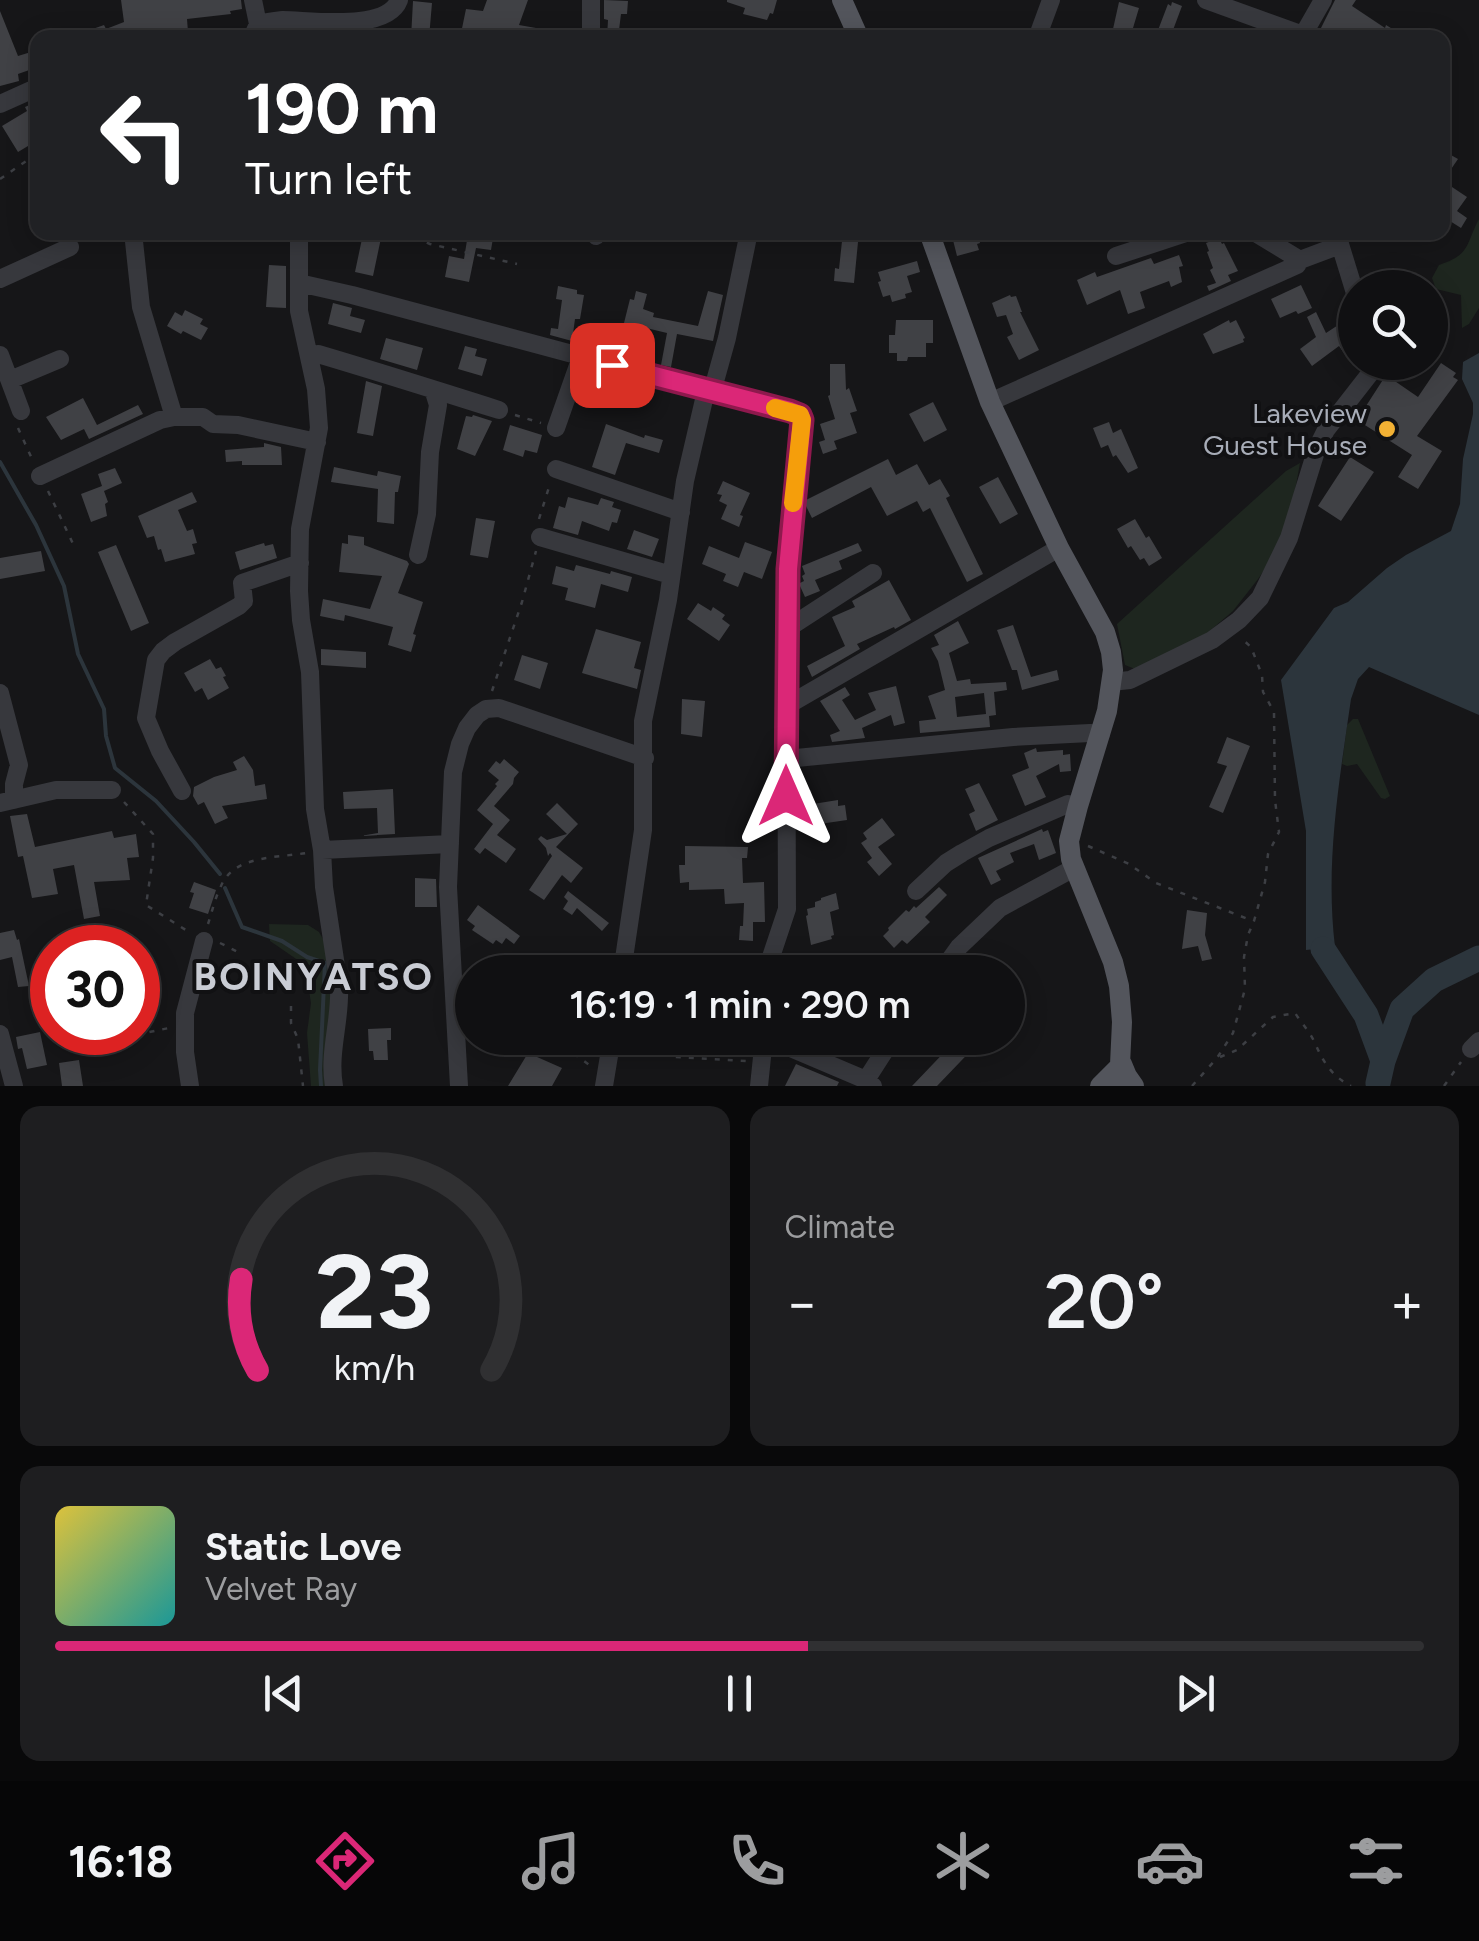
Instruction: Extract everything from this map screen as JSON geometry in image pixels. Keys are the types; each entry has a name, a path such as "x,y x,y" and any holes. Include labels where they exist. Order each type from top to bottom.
{"main road":[{"path":"842,0 855,30"},
{"path":"932,240 990,402 1105,632 1111,652 1108,710 1070,841 1074,868 1119,986 1120,1086"},
{"path":"1100,1086 1122,1064"},
{"path":"1122,1064 1134,1086"}],"street":[{"path":"253,0 255,30 280,20 328,30 386,15 399,0"},
{"path":"591,0 591,30"},
{"path":"1040,30 1051,0"},
{"path":"1206,0 1288,30"},
{"path":"1308,30 1323,0"},
{"path":"0,104 30,91"},
{"path":"134,240 141,307 174,417"},
{"path":"299,240 299,311 316,390 319,428 300,530 301,620 310,672 315,809 339,986 331,1066 334,1086"},
{"path":"625,955 643,830 643,721 685,481 727,338 747,240"},
{"path":"1116,256 1165,240"},
{"path":"1267,240 1300,260"},
{"path":"990,402 1297,265 1300,260 1332,248 1337,240"},
{"path":"1340,240 1347,270"},
{"path":"0,279 70,247"},
{"path":"299,283 800,415 786,627 787,909 772,955"},
{"path":"310,356 318,354 500,410"},
{"path":"0,355 21,411"},
{"path":"556,428 581,357"},
{"path":"10,380 60,359"},
{"path":"1112,682 1130,680 1212,640 1260,598 1289,538 1317,448 1326,430 1365,380"},
{"path":"418,555 427,514 430,452 438,405 434,392"},
{"path":"40,476 174,417 203,417 213,424 238,425 317,442"},
{"path":"556,469 681,512"},
{"path":"540,537 671,575"},
{"path":"787,702 796,701 1060,548"},
{"path":"182,790 146,718 156,660 174,642 239,606 244,600 242,583 300,563"},
{"path":"786,627 873,574"},
{"path":"0,692 19,765 7,801"},
{"path":"458,1086 448,888 452,772 468,728 476,715 499,708 644,758"},
{"path":"786,759 1101,734"},
{"path":"7,801 56,790 112,790"},
{"path":"916,892 946,863 989,838 1068,804 1078,806"},
{"path":"322,850 450,844"},
{"path":"953,955 1000,908 1074,868"},
{"path":"190,1086 185,1013 204,941"},
{"path":"0,1034 14,1086"},
{"path":"605,1081 609,1055"},
{"path":"759,1086 763,1055"},
{"path":"805,1055 870,1083 884,1055"}],"path":[{"path":"0,179 30,158"},
{"path":"421,240 517,264"},
{"path":"500,410 556,428"},
{"path":"21,411 13,416 75,548"},
{"path":"486,709 522,602 540,537 536,528 556,469"},
{"path":"1192,1086 1233,1033 1244,989 1248,935 1265,882 1268,854 1279,832 1274,712 1263,692 1262,675 1251,648 1233,625"},
{"path":"112,790 153,834 146,905 204,941 218,942 238,952"},
{"path":"1070,841 1129,864 1156,883 1254,921"},
{"path":"204,941 222,883 230,872 244,862 322,850"},
{"path":"291,1006 303,1086"},
{"path":"1217,1058 1237,1050 1273,1017 1294,1013 1331,1073 1351,1086"},
{"path":"160,1031 185,1026"},
{"path":"1444,1086 1475,1045"},
{"path":"574,1055 605,1081"},
{"path":"668,1055 762,1062"}],"shaded area":[{"path":"1479,219 1479,308 1462,328 1461,295 1448,292 1448,270 1436,270 1462,253"},
{"path":"1479,353 1479,715 1369,667 1358,679 1351,699 1335,823 1335,947 1306,950 1306,831 1281,680 1334,608 1348,602 1406,555 1451,531 1460,504 1463,459 1473,414 1473,403 1462,379 1463,362"},
{"path":"1300,463 1277,551 1233,611 1193,645 1140,671 1125,665 1117,624 1286,471"},
{"path":"1358,719 1390,796 1385,799 1357,764 1342,764 1347,725"},
{"path":"269,924 308,925 324,941 331,983 328,1086 311,1086 307,1033 311,1003 305,965 270,941"}],"building":[{"path":"121,0 241,0 242,9 230,11 231,14 187,19 188,30 90,30 124,22"},
{"path":"487,0 528,0 519,25 536,30 462,30 466,9 483,11"},
{"path":"604,0 628,1 619,30 607,30 608,20 604,19"},
{"path":"727,0 777,0 767,20 743,14 745,8"},
{"path":"1335,0 1356,0 1352,6 1394,30 1320,30"},
{"path":"413,1 432,3 430,30 411,30"},
{"path":"1119,2 1139,8 1132,30 1113,30"},
{"path":"1172,2 1182,6 1173,30 1158,30 1168,4 1171,6"},
{"path":"0,11 18,56 30,52 30,70 18,74 19,81 0,86"},
{"path":"30,105 30,145 18,152 2,126 27,111 25,107"},
{"path":"1450,154 1458,159 1450,171"},
{"path":"1450,186 1467,197 1457,211 1467,218 1461,228 1450,221"},
{"path":"362,240 381,240 373,276 355,272"},
{"path":"467,240 493,240 491,250 476,248 469,282 445,277 449,256 464,259"},
{"path":"842,240 858,240 854,283 834,281 835,268 839,269"},
{"path":"953,240 979,240 979,250 957,256"},
{"path":"1206,243 1224,243 1238,271 1228,275 1231,281 1209,291 1207,286 1216,283"},
{"path":"1179,255 1182,282 1171,287 1169,281 1140,292 1145,308 1128,314 1120,290 1087,305 1077,280 1151,258 1154,264"},
{"path":"917,261 920,272 907,276 912,292 892,302 890,295 883,297 878,272"},
{"path":"269,265 286,266 286,308 266,307"},
{"path":"1301,285 1312,308 1280,318 1271,299"},
{"path":"558,286 584,295 572,341 550,335 551,328 558,329 562,300 556,299"},
{"path":"636,291 647,294 643,309 654,313 653,317 698,326 708,291 723,295 713,341 677,334 671,367 661,365 667,333 642,327 638,348 612,343 614,331 623,327"},
{"path":"1016,296 1039,350 1019,360 1007,337 1013,334 1006,315 997,317 992,303"},
{"path":"333,303 352,308 350,316 365,320 361,333 328,324"},
{"path":"185,310 203,319 200,324 208,328 201,340 167,326 175,312 182,316"},
{"path":"1316,312 1326,333 1338,325 1338,347 1312,366 1300,349 1316,337 1307,317"},
{"path":"896,320 933,320 933,343 926,343 926,357 897,361 897,353 889,353 889,335 895,335"},
{"path":"1236,320 1244,342 1213,354 1203,334"},
{"path":"386,338 423,348 417,370 380,359"},
{"path":"465,346 477,349 475,356 487,359 482,376 458,369"},
{"path":"830,364 845,364 846,390 849,388 857,411 850,413 857,433 834,441 837,449 823,454 819,442 825,440 820,424 835,419 828,396"},
{"path":"1448,368 1456,373 1453,377 1458,380 1417,436 1442,451 1418,489 1398,477 1412,455 1357,420 1383,380 1393,380 1418,397 1430,380 1448,380"},
{"path":"366,381 382,386 373,436 357,433"},
{"path":"83,398 97,425 138,405 143,414 89,439 84,429 61,440 46,417"},
{"path":"933,402 947,430 924,442 909,414"},
{"path":"466,416 492,421 475,456 457,449"},
{"path":"1109,422 1113,433 1121,429 1138,468 1128,473 1108,445 1101,448 1093,428"},
{"path":"606,424 644,438 645,435 663,440 659,453 626,443 615,475 592,467"},
{"path":"510,425 542,435 537,453 525,450 523,457 503,450"},
{"path":"264,443 281,447 282,465 226,462 225,450 264,447"},
{"path":"1350,457 1374,472 1341,521 1318,506"},
{"path":"888,459 896,475 917,464 929,485 940,479 983,574 967,582 930,508 923,512 917,501 887,516 871,487 812,518 806,500"},
{"path":"334,467 377,476 378,471 401,476 395,492 394,524 377,522 378,489 331,482"},
{"path":"115,468 122,483 104,491 107,516 91,522 81,494 102,486 98,474"},
{"path":"998,477 1018,514 1000,524 979,487"},
{"path":"723,481 750,493 739,527 721,519 727,505 719,501 722,495 717,494"},
{"path":"192,492 197,502 178,510 187,531 193,529 195,554 165,562 154,536 147,538 138,516"},
{"path":"568,497 598,505 601,498 614,502 612,507 621,510 617,523 612,522 609,531 582,521 578,535 553,528 559,506 565,508"},
{"path":"476,518 495,521 488,558 470,555"},
{"path":"1135,519 1162,558 1149,566 1131,546 1128,548 1117,529"},
{"path":"634,530 659,539 652,557 627,549"},
{"path":"348,535 364,537 364,545 409,564 398,593 423,602 411,652 388,645 393,627 345,615 344,621 320,616 323,599 370,609 382,576 339,572 342,543 348,544"},
{"path":"745,542 772,552 762,579 744,572 738,587 723,581 726,574 702,564 709,546 739,558"},
{"path":"858,543 862,551 839,561 842,569 815,580 820,591 805,597 800,586 805,574 802,566"},
{"path":"273,544 277,558 240,570 235,552"},
{"path":"116,545 149,623 131,631 98,552"},
{"path":"41,551 45,571 0,579 0,558"},
{"path":"576,565 632,577 628,592 601,584 595,608 565,600 568,588 552,584 556,566 574,571"},
{"path":"889,580 911,620 857,644 860,649 812,677 807,666 845,646 832,617 855,607 852,601"},
{"path":"698,603 725,615 722,619 730,625 719,641 687,619"},
{"path":"958,621 969,643 949,653 957,681 1006,682 1007,690 994,692 996,715 989,716 990,727 920,733 919,721 936,719 928,696 945,690 931,648 939,645 934,635","holes":["984,693 986,714 957,717 955,697"]},
{"path":"1013,625 1031,677 1057,670 1059,680 1022,690 1017,670 1012,670 997,630"},
{"path":"596,629 641,642 634,668 641,670 637,689 582,673"},
{"path":"321,649 366,652 366,668 321,665"},
{"path":"522,655 548,663 540,689 514,680"},
{"path":"210,659 216,669 221,667 229,688 208,700 202,688 195,692 184,673"},
{"path":"896,686 905,723 894,726 891,715 862,728 865,738 832,742 830,735 840,731 820,701 845,687 850,695 842,700 855,720 876,710 868,693"},
{"path":"682,699 705,701 702,737 681,734"},
{"path":"1227,737 1250,746 1223,813 1209,807 1227,766 1217,763"},
{"path":"1036,748 1037,752 1063,750 1063,755 1070,754 1071,771 1060,772 1059,764 1036,776 1046,797 1025,806 1012,775 1029,768 1024,753"},
{"path":"244,756 253,770 255,786 265,784 267,799 222,806 228,818 215,824 204,802 198,805 194,787 237,770 233,762"},
{"path":"504,759 519,772 494,806 510,820 497,835 516,849 506,863 485,848 480,854 474,849 493,824 477,810 499,780 488,771 496,761 500,764"},
{"path":"979,783 998,820 976,831 969,814 975,811 965,789"},
{"path":"393,789 395,834 360,836 378,833 377,808 344,809 343,792"},
{"path":"811,790 813,804 838,800 838,806 845,805 847,820 806,826 803,808 799,809 799,792"},
{"path":"557,803 578,824 556,847 583,868 571,883 562,875 544,900 529,890 552,856 548,856 538,839 567,834 546,814"},
{"path":"27,814 35,847 112,831 114,838 136,834 139,857 127,858 130,880 94,882 100,916 84,919 74,865 53,869 58,894 32,898 10,816"},
{"path":"882,818 895,835 878,847 892,864 879,876 867,862 872,858 861,843 867,839 863,833"},
{"path":"1042,829 1048,830 1056,853 1039,860 1034,844 1010,853 1014,862 996,871 1001,880 991,885 978,858"},
{"path":"685,846 748,847 747,858 742,858 743,883 764,882 765,922 753,922 753,941 739,940 744,903 725,904 724,889 689,890 689,882 680,883 679,865 685,865"},
{"path":"415,878 436,879 437,907 415,907"},
{"path":"194,882 216,890 208,914 189,908"},
{"path":"939,887 947,895 925,917 930,922 907,944 902,940 894,948 883,936 888,928"},
{"path":"568,891 609,923 602,931 577,908 572,915 563,909"},
{"path":"836,893 839,909 830,912 834,935 811,945 807,909"},
{"path":"478,905 520,936 514,944 506,938 502,944 496,940 493,944 472,930 475,926 467,920"},
{"path":"1187,910 1207,913 1205,935 1212,959 1202,961 1198,946 1182,949"},
{"path":"14,930 29,986 18,987 12,957 0,960 0,933"},
{"path":"391,1028 388,1060 374,1060 373,1051 369,1051 368,1029"},
{"path":"30,1034 30,1055 45,1055 47,1065 27,1069 16,1037"},
{"path":"527,1055 562,1068 552,1086 508,1086"},
{"path":"942,1055 967,1055 937,1086 912,1086"},
{"path":"79,1060 83,1086 62,1086 59,1063"},
{"path":"796,1064 839,1082 837,1086 785,1086"}],"waterway":[{"path":"0,462 36,525 64,586 78,654 104,709 115,768 156,801 220,874"},
{"path":"225,888 242,927 282,941 325,963 321,1086"},
{"path":"1323,949 1366,1015 1383,1061 1378,1083"},
{"path":"1383,1061 1402,1009 1434,980 1479,958"}],"slow traffic":[{"path":"775,408 800,415 802,420 793,503"}],"place":[{"name":"Lakeview Guest House","path":"1387,429"}],"district":[{"name":"BOINYATSO","path":"314,977"}],"route":[{"path":"612,365 800,415 802,428 789,540 786,796"}]}
